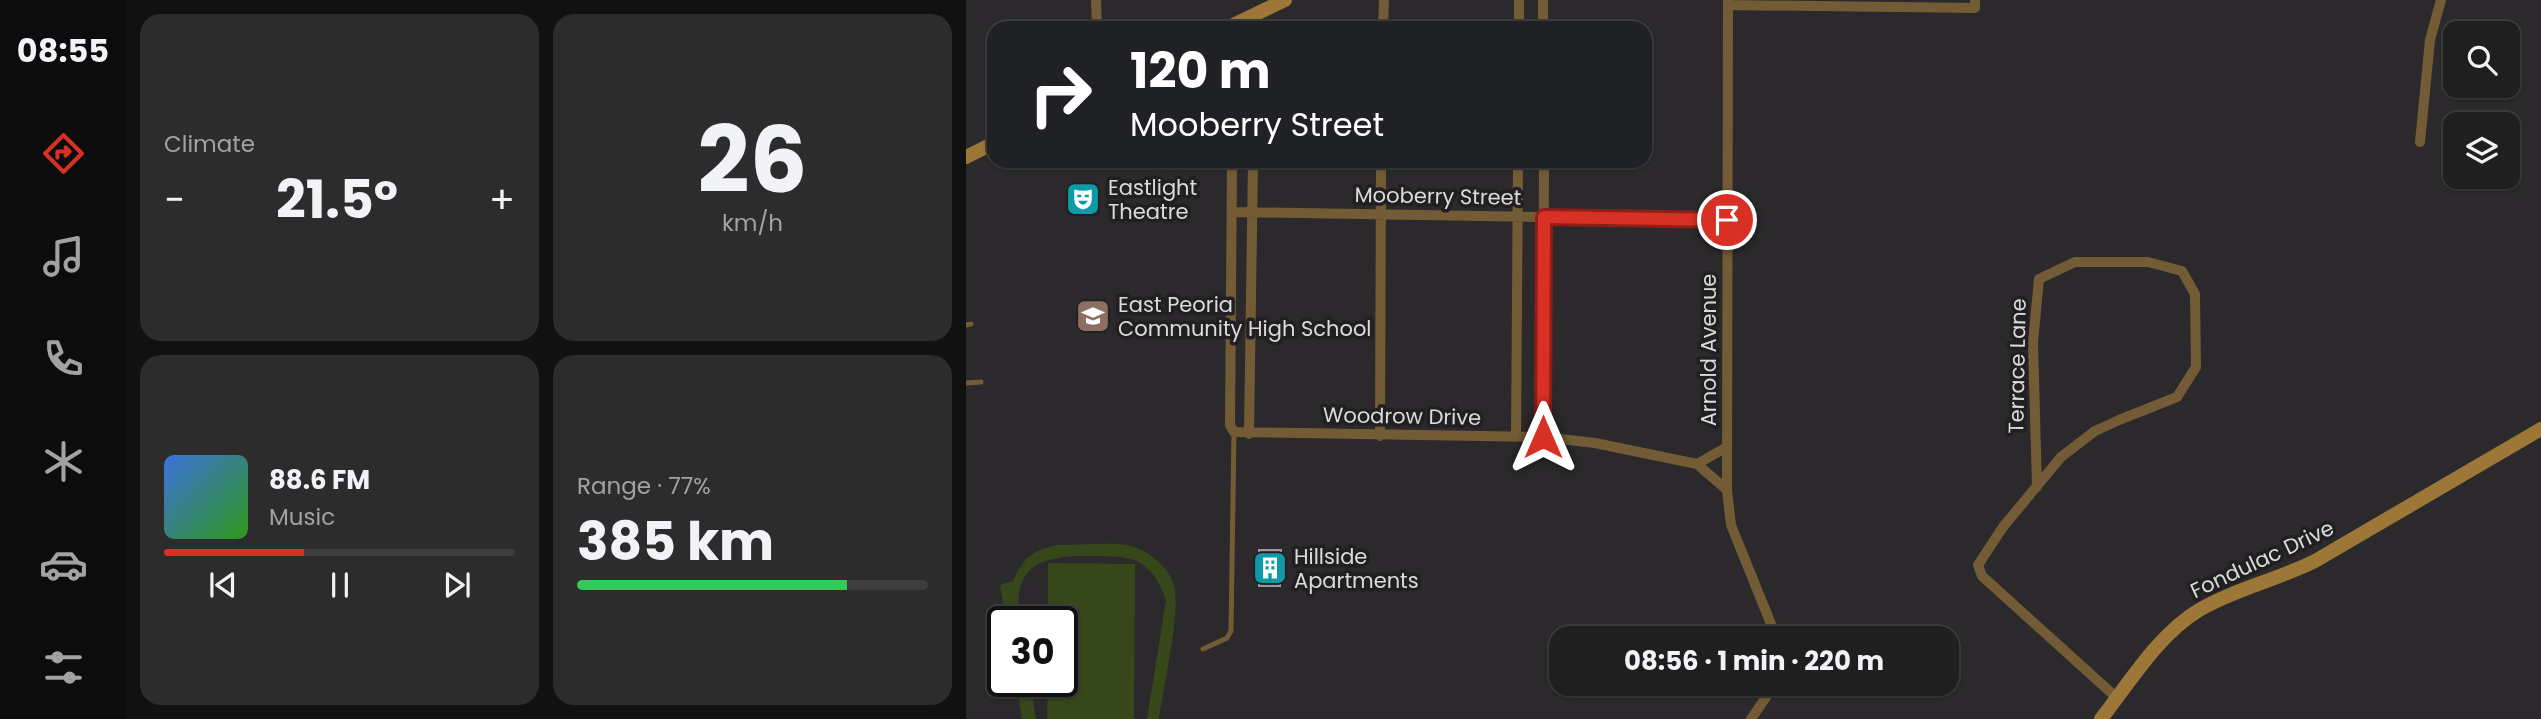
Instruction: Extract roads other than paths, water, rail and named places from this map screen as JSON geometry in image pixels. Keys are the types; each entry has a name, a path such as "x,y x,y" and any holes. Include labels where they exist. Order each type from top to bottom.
{"street":[{"path":"1096,0 1097,21"},
{"path":"1256,21 1285,0"},
{"path":"1383,21 1384,0"},
{"path":"1519,0 1519,21"},
{"path":"1543,0 1544,21"},
{"path":"2420,142 2430,40 2441,0"},
{"path":"1728,2 1975,4"},
{"name":"Arnold Avenue","path":"1727,490 1728,2"},
{"path":"966,157 987,146"},
{"path":"1232,168 1233,431"},
{"path":"1249,434 1253,168"},
{"path":"1380,436 1381,168"},
{"path":"1516,437 1518,168"},
{"path":"1543,437 1544,168"},
{"name":"Mooberry Street","path":"1232,212 1727,220"},
{"name":"Terrace Lane","path":"2037,486 2033,342 2039,279 2075,262 2148,262 2182,271 2195,294 2196,367 2177,397 2095,431 2061,457 2037,486 2003,527 1978,565 1980,572 2117,698"},
{"name":"Fondulac Drive","path":"2101,719 2165,639 2200,610 2232,594 2288,574 2315,561 2541,429"},
{"name":"Woodrow Drive","path":"1233,431 1249,434 1543,437 1595,443 1698,464"},
{"path":"1727,447 1698,464 1727,490 1731,525 1772,626"},
{"path":"1751,719 1767,696"}],"lane":[{"path":"966,383 981,382"},
{"path":"1203,649 1227,638 1231,631 1233,431"}],"place":[{"name":"Eastlight Theatre","path":"1083,199"},
{"name":"East Peoria Community High School","path":"1093,316"},
{"name":"Hillside Apartments","path":"1270,568"}]}
